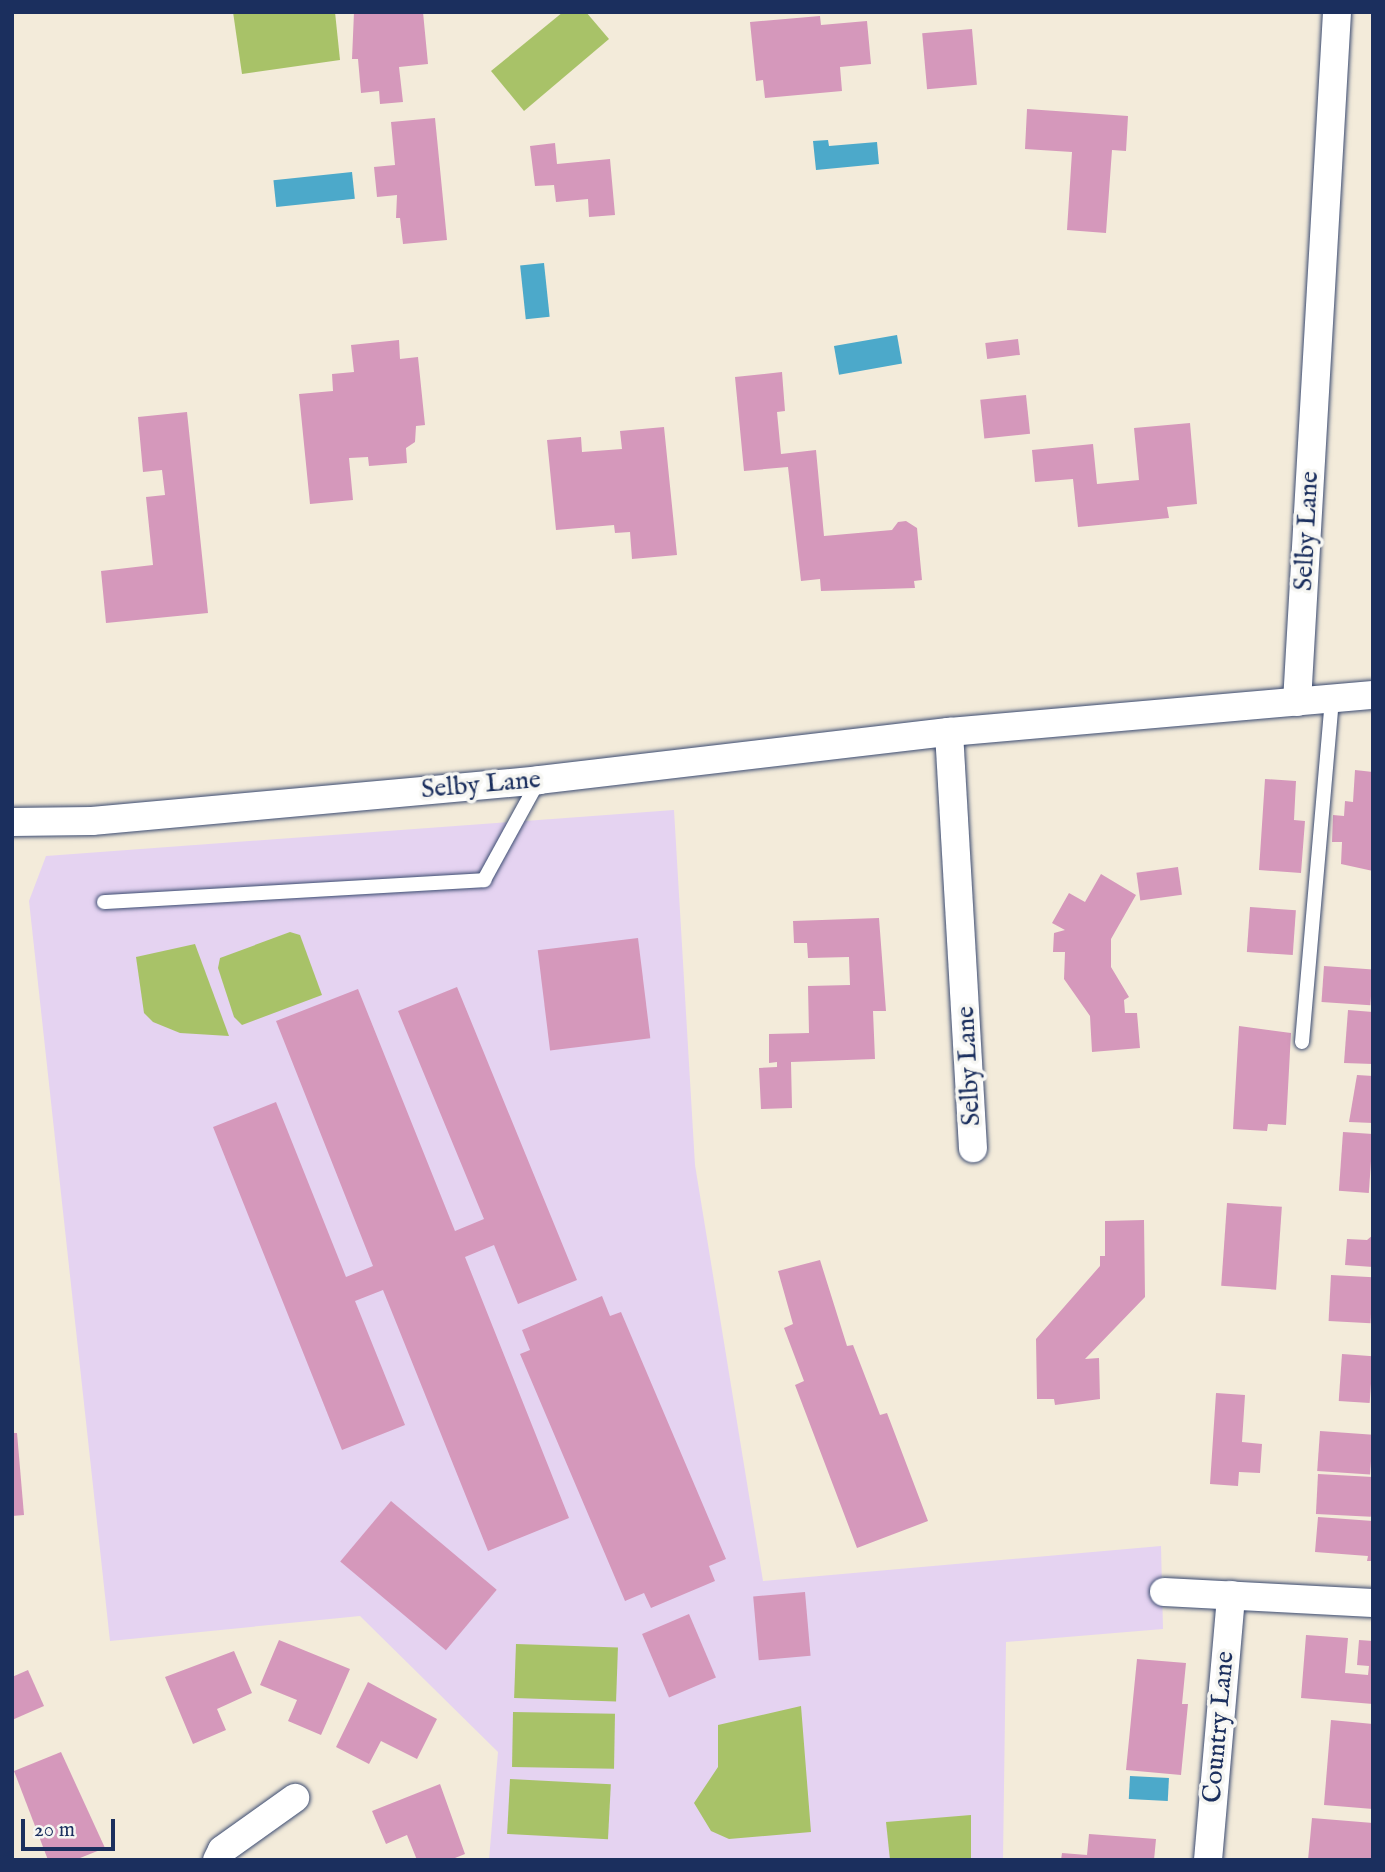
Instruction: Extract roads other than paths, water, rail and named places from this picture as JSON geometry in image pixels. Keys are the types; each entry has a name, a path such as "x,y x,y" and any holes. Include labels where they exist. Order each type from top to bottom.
{"street":[{"name":"Selby Lane","path":"12,822 92,821 540,780 949,732 1297,702 1337,12"},
{"path":"1297,702 1373,695"},
{"name":"Selby Lane","path":"949,732 974,1148"},
{"path":"1164,1592 1373,1603"},
{"name":"Country Lane","path":"1208,1860 1231,1595"},
{"path":"217,1860 222,1850 295,1798"}],"lane":[{"path":"1302,1042 1332,699"},
{"path":"104,902 484,880 540,780"}],"water":[{"path":"828,140 829,146 877,142 879,164 816,170 813,141"},
{"path":"352,172 355,199 276,207 273,180"},
{"path":"544,263 550,317 526,319 520,266"},
{"path":"897,335 902,364 839,375 834,346"},
{"path":"1130,1776 1169,1778 1168,1801 1129,1799"}]}
